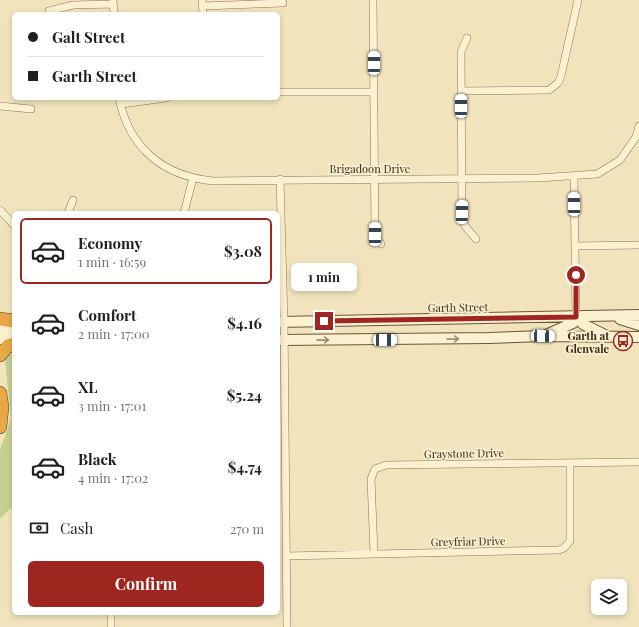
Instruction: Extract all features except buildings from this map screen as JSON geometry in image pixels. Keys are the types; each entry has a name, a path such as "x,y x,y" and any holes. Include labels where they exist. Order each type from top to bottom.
{"highway":[{"path":"0,319 12,321"},
{"path":"0,355 8,346 12,345"},
{"path":"0,393 2,406 0,427"}],"main road":[{"name":"Garth Street","path":"281,321 639,315"},
{"path":"605,316 624,319 639,325"},
{"path":"543,336 573,323 576,317 583,324 610,337"},
{"path":"0,330 12,329"},
{"path":"281,340 639,336"},
{"path":"0,339 12,339"}],"street":[{"path":"373,0 375,234 381,244"},
{"path":"461,91 549,90 558,83 561,76 578,0"},
{"path":"49,11 73,5 113,2 114,12"},
{"path":"202,3 283,3"},
{"path":"467,38 461,52 462,219 465,226 476,239"},
{"path":"280,92 374,92"},
{"path":"120,101 135,100"},
{"name":"Brigadoon Drive","path":"120,101 129,128 147,153 158,164 193,178 220,181 280,179 574,177 597,174 620,160 636,137 639,126"},
{"path":"0,106 31,109"},
{"path":"574,177 576,317"},
{"path":"185,211 193,178"},
{"path":"280,179 281,447 286,556 287,627"},
{"path":"69,211 73,200"},
{"path":"0,210 12,223"},
{"path":"575,246 639,245"},
{"name":"Graystone Drive","path":"374,553 371,479 374,469 386,465 639,462"},
{"name":"Greyfriar Drive","path":"286,556 559,550 564,548 570,541 570,463"},
{"path":"111,615 111,627"}],"green space":[{"path":"12,354 12,507 0,519 0,450 11,419 5,359"}],"place":[{"name":"Garth at Glenvale","path":"623,341"}],"route":[{"path":"324,321 576,317 576,275"}]}
